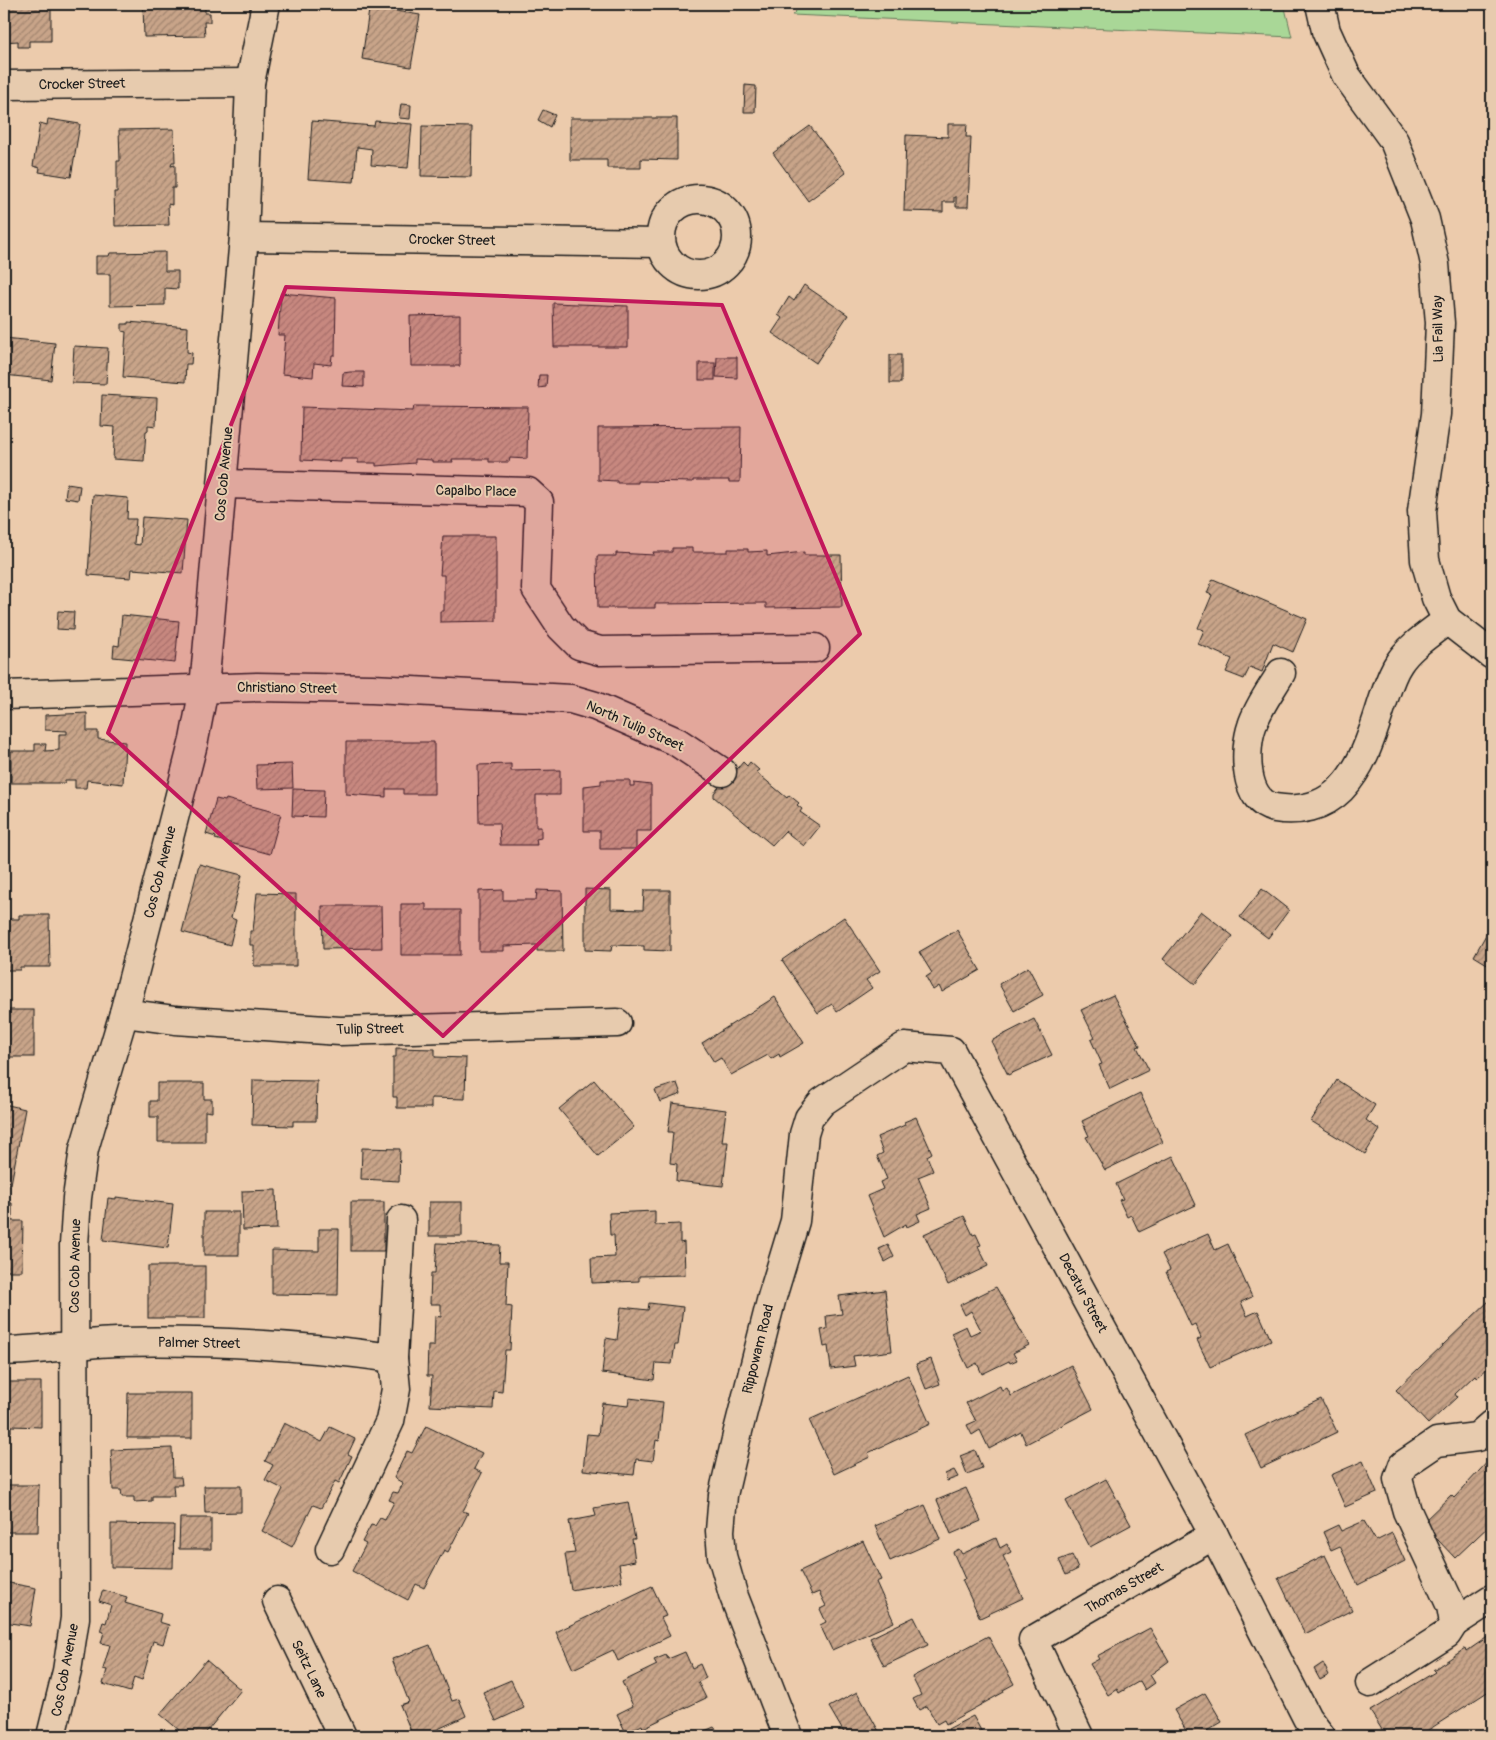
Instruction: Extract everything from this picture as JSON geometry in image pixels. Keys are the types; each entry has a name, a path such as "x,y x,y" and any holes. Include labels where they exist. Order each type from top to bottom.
{"street":[{"name":"Cos Cob Avenue","path":"51,1736 67,1670 75,1618 74,1245 77,1198 84,1149 124,1013 194,740 204,688 224,484 244,237 250,83 266,4"},
{"name":"Lia Fail Way","path":"1320,4 1326,31 1346,75 1394,141 1425,218 1435,264 1440,323 1436,414 1422,511 1425,560 1436,598 1447,620 1492,655"},
{"name":"Crocker Street","path":"4,85 250,83"},
{"name":"Crocker Street","path":"244,237 660,243"},
{"name":"Capalbo Place","path":"224,484 528,492 539,502 536,589 562,627 580,644 600,651 815,648"},
{"path":"1281,673 1257,712 1251,727 1248,752 1252,790 1260,802 1270,807 1298,809 1316,806 1333,797 1356,773 1368,747 1391,677 1398,664 1405,655 1447,620"},
{"name":"Christiano Street","path":"4,695 258,686 372,689 571,699"},
{"name":"North Tulip Street","path":"571,699 595,706 677,742 722,772"},
{"name":"Tulip Street","path":"124,1013 175,1020 340,1031 617,1023"},
{"name":"Rippowam Road","path":"788,1736 733,1594 722,1556 720,1531 723,1495 734,1449 772,1297 795,1221 804,1134 809,1118 822,1102 904,1047 951,1051"},
{"name":"Decatur Street","path":"951,1051 1214,1536 1307,1718 1321,1736"},
{"path":"330,1549 390,1421 396,1389 393,1358 401,1220"},
{"name":"Palmer Street","path":"4,1351 39,1351 116,1342 229,1343 356,1353 393,1358"},
{"path":"1454,1622 1451,1606 1407,1511 1398,1479 1403,1465 1437,1442 1477,1437 1492,1424"},
{"name":"Thomas Street","path":"1079,1736 1033,1640 1214,1536"},
{"path":"1370,1683 1447,1634 1454,1622 1491,1598"},
{"name":"Seitz Lane","path":"277,1602 342,1736"}],"highlighted area":[{"path":"286,287 722,305 860,634 443,1036 108,733"}],"green space":[{"path":"803,4 1284,4 1292,37 792,15"}],"building":[{"path":"4,4 51,4 51,41 29,41 29,47 18,47 18,41 4,42"},
{"path":"143,4 205,4 205,13 210,13 210,22 204,22 205,36 144,37"},
{"path":"378,8 420,15 411,67 362,59 369,10 378,12"},
{"path":"745,85 756,86 755,112 744,112"},
{"path":"401,104 411,105 410,119 399,118"},
{"path":"543,110 555,115 550,127 538,120"},
{"path":"570,118 677,118 677,160 641,159 641,168 607,168 607,160 570,160"},
{"path":"48,119 80,124 71,177 39,172 40,168 33,166 40,123 47,125"},
{"path":"312,121 374,126 375,121 412,124 408,168 371,165 372,149 357,147 354,182 308,179"},
{"path":"948,124 967,124 966,137 971,137 968,207 956,207 956,197 954,197 954,202 943,202 943,212 904,211 906,135 948,137"},
{"path":"422,126 472,127 471,177 421,176"},
{"path":"810,126 846,173 808,201 773,153"},
{"path":"174,129 175,162 172,162 171,166 175,165 175,188 172,188 172,205 168,204 169,225 115,226 114,192 117,192 117,161 120,161 119,130"},
{"path":"165,252 165,271 178,271 178,289 165,288 165,305 110,306 110,274 96,274 96,256 109,256 110,253"},
{"path":"804,285 848,315 816,363 772,333 782,318 778,315 789,297 794,301"},
{"path":"281,293 336,298 335,355 332,355 331,365 314,363 313,377 282,374 285,335 278,335"},
{"path":"553,303 628,306 628,347 554,347"},
{"path":"460,315 460,366 411,366 410,316"},
{"path":"128,322 188,327 187,352 192,353 191,364 186,364 185,382 123,377 126,332 122,331 122,324 128,324"},
{"path":"4,338 55,343 51,380 4,375"},
{"path":"74,346 108,348 106,384 72,383"},
{"path":"890,355 901,355 901,383 890,383"},
{"path":"717,357 737,357 737,378 716,377"},
{"path":"699,363 715,363 715,380 699,380"},
{"path":"364,372 364,387 342,386 343,373"},
{"path":"539,375 547,375 546,387 538,388"},
{"path":"102,395 157,398 156,426 148,425 144,461 113,459 115,427 101,426"},
{"path":"414,406 528,407 527,459 510,458 509,462 489,462 489,459 452,459 453,462 432,462 432,460 415,459 415,463 376,466 376,463 358,463 358,459 341,459 341,462 301,460 302,407 413,411"},
{"path":"741,427 740,482 729,482 729,480 693,480 693,482 638,481 638,483 617,483 617,481 598,480 598,428"},
{"path":"67,484 80,486 78,500 65,498"},
{"path":"93,495 128,498 127,519 136,519 134,544 140,545 142,517 187,520 183,573 132,569 131,578 88,575"},
{"path":"443,536 496,536 496,621 440,622 440,611 444,611 444,575 440,575"},
{"path":"672,548 692,548 692,552 728,552 728,549 748,549 748,552 767,551 767,556 804,552 804,555 841,555 842,607 766,608 766,603 655,604 655,608 598,608 597,556 616,556 616,553 654,555 653,552 672,552"},
{"path":"1213,579 1307,619 1293,652 1273,643 1262,672 1250,667 1244,679 1226,672 1232,659 1198,644 1204,630 1198,628 1212,595 1207,593"},
{"path":"58,611 74,612 73,630 57,629"},
{"path":"122,615 179,621 175,663 113,657 114,645 119,646"},
{"path":"87,713 87,731 98,731 98,739 125,742 123,784 87,780 86,788 75,788 75,780 65,780 65,783 11,783 11,751 35,751 35,744 46,744 45,751 59,750 59,734 67,734 67,731 45,730 45,715"},
{"path":"346,742 434,742 434,794 403,794 403,789 386,789 386,797 346,794"},
{"path":"743,762 747,766 750,762 759,770 756,772 787,798 789,795 799,803 797,805 802,809 800,812 820,826 804,846 785,831 772,845 714,797 714,793 726,778 728,780"},
{"path":"292,764 293,788 257,789 256,765"},
{"path":"511,764 511,771 560,770 560,795 536,795 536,827 541,827 541,838 536,839 537,845 500,845 499,823 479,823 478,765"},
{"path":"601,780 630,780 630,786 634,786 634,783 651,785 651,831 636,831 636,849 600,849 600,831 584,831 584,786 601,784"},
{"path":"293,789 324,790 323,817 292,816"},
{"path":"216,799 225,801 226,799 281,814 270,854 215,839 216,837 206,834"},
{"path":"199,864 242,875 231,918 236,920 230,945 182,932"},
{"path":"585,889 611,890 611,909 643,910 644,890 670,890 670,951 644,950 644,946 612,945 611,951 585,950"},
{"path":"1262,889 1289,910 1268,938 1240,917"},
{"path":"503,890 503,900 536,900 537,890 562,891 563,951 537,951 537,945 504,946 504,951 479,951 479,891"},
{"path":"257,893 296,894 296,966 254,966 254,945 250,945 250,931 253,931"},
{"path":"401,904 426,904 426,910 460,910 460,955 401,955"},
{"path":"322,906 381,906 382,948 323,949"},
{"path":"1201,911 1233,936 1195,984 1163,959"},
{"path":"19,915 49,915 50,967 20,967 20,970 4,970 4,919 19,919"},
{"path":"844,917 880,971 866,980 872,988 837,1012 832,1004 818,1013 782,960"},
{"path":"1492,924 1492,967 1474,956"},
{"path":"957,930 980,970 942,992 939,986 933,990 926,977 932,973 919,952"},
{"path":"1028,967 1043,995 1014,1011 999,984"},
{"path":"1113,995 1140,1046 1137,1047 1149,1070 1110,1089 1099,1065 1102,1064 1091,1040 1095,1038 1081,1010"},
{"path":"775,997 804,1043 780,1057 779,1054 771,1059 768,1055 731,1075 721,1058 714,1062 702,1043"},
{"path":"4,1010 34,1010 34,1057 4,1057"},
{"path":"1034,1019 1052,1055 1008,1075 991,1041"},
{"path":"396,1048 435,1049 435,1057 466,1058 465,1099 431,1098 431,1108 397,1108 397,1097 393,1097 393,1057 396,1057"},
{"path":"253,1080 317,1081 316,1121 293,1121 293,1126 252,1125"},
{"path":"594,1080 634,1127 598,1156 559,1109"},
{"path":"1337,1080 1375,1105 1366,1120 1380,1130 1365,1154 1311,1121"},
{"path":"157,1083 204,1083 204,1099 212,1099 212,1112 205,1111 205,1142 158,1142 158,1117 150,1117 150,1101 157,1101"},
{"path":"677,1083 681,1094 660,1102 655,1090"},
{"path":"1140,1093 1163,1142 1105,1170 1086,1137 1089,1136 1082,1121"},
{"path":"672,1103 726,1110 722,1142 728,1142 723,1186 676,1181 677,1164 670,1163 673,1132 668,1132"},
{"path":"4,1104 25,1109 11,1184 4,1182"},
{"path":"916,1117 932,1153 927,1156 933,1171 918,1177 931,1208 917,1214 920,1221 907,1227 906,1224 884,1237 867,1196 883,1189 880,1182 887,1179 877,1156 883,1153 877,1137 905,1125 904,1122"},
{"path":"362,1148 400,1149 399,1181 361,1179"},
{"path":"1173,1156 1196,1205 1139,1232 1131,1215 1127,1217 1119,1200 1123,1199 1116,1184"},
{"path":"276,1190 277,1229 243,1230 242,1191"},
{"path":"116,1197 173,1204 168,1248 103,1240 108,1198 116,1199"},
{"path":"351,1202 384,1202 384,1251 351,1251"},
{"path":"429,1202 462,1202 462,1236 429,1236"},
{"path":"4,1203 12,1203 12,1221 23,1221 22,1271 4,1271"},
{"path":"655,1211 655,1225 680,1224 680,1243 684,1242 685,1275 639,1276 639,1281 592,1283 591,1258 615,1257 614,1235 610,1235 609,1213"},
{"path":"204,1212 239,1212 239,1255 204,1255"},
{"path":"964,1216 973,1235 976,1234 981,1245 978,1246 988,1266 948,1285 924,1234"},
{"path":"319,1229 339,1229 338,1295 272,1294 272,1250 319,1251"},
{"path":"1208,1234 1215,1250 1228,1244 1252,1297 1241,1302 1247,1316 1258,1311 1271,1340 1210,1367 1197,1340 1201,1338 1195,1324 1191,1326 1166,1272 1170,1270 1162,1254"},
{"path":"437,1243 500,1245 499,1262 508,1262 506,1306 512,1307 510,1350 505,1350 502,1392 494,1391 493,1409 430,1406 432,1376 427,1376 428,1346 434,1346 435,1316 441,1317 441,1304 430,1304 431,1273 435,1273"},
{"path":"888,1245 894,1257 885,1262 879,1249"},
{"path":"148,1266 205,1266 205,1318 148,1318"},
{"path":"996,1287 1029,1345 1013,1353 1017,1360 1010,1363 1009,1361 982,1374 977,1363 968,1368 951,1333 966,1326 970,1335 981,1330 971,1311 965,1315 960,1305"},
{"path":"885,1290 892,1351 853,1356 855,1366 831,1369 828,1346 824,1347 821,1330 827,1329 826,1316 842,1314 839,1296"},
{"path":"1492,1298 1492,1364 1477,1378 1475,1375 1455,1394 1457,1397 1428,1424 1396,1390"},
{"path":"649,1303 683,1307 678,1345 675,1345 672,1364 656,1363 654,1380 602,1373 606,1338 617,1340 621,1307 648,1310"},
{"path":"931,1359 940,1384 926,1389 916,1364"},
{"path":"1071,1365 1093,1409 1026,1444 1021,1432 989,1449 980,1430 972,1435 967,1425 976,1421 966,1403 1000,1386 1002,1391 1007,1388 1011,1396"},
{"path":"908,1375 930,1424 868,1453 870,1457 834,1474 809,1420"},
{"path":"4,1382 41,1382 41,1427 11,1426 11,1432 4,1431"},
{"path":"128,1393 192,1393 192,1438 127,1438"},
{"path":"629,1398 663,1402 659,1441 656,1440 653,1461 636,1459 634,1475 583,1470 587,1434 598,1435 602,1403 628,1406"},
{"path":"1321,1399 1337,1432 1261,1468 1245,1435"},
{"path":"284,1423 322,1442 330,1427 355,1439 348,1454 352,1456 339,1483 335,1481 321,1508 313,1505 292,1547 262,1531 283,1489 265,1480 273,1465 265,1461"},
{"path":"426,1426 482,1453 474,1469 482,1473 463,1511 468,1513 448,1552 444,1550 424,1588 416,1584 408,1600 352,1571 366,1544 362,1542 371,1525 375,1526 380,1518 385,1520 394,1502 389,1500 393,1492 398,1493 403,1483 394,1478 407,1451 412,1453"},
{"path":"172,1448 173,1477 181,1477 182,1485 173,1485 174,1496 152,1496 152,1501 134,1502 134,1497 122,1497 121,1490 113,1490 111,1450"},
{"path":"975,1450 982,1468 967,1474 960,1456"},
{"path":"1492,1457 1492,1523 1455,1558 1422,1523 1451,1495 1454,1498"},
{"path":"1363,1461 1377,1493 1345,1507 1331,1475"},
{"path":"954,1470 958,1477 947,1481 945,1474"},
{"path":"1106,1479 1131,1525 1090,1547 1066,1501"},
{"path":"4,1485 39,1485 38,1532 4,1532"},
{"path":"204,1486 241,1486 241,1512 205,1513"},
{"path":"966,1488 981,1521 951,1534 937,1500"},
{"path":"628,1502 635,1539 632,1539 635,1561 619,1564 622,1581 571,1590 565,1554 575,1553 569,1521 596,1516 594,1508"},
{"path":"925,1505 940,1539 890,1561 875,1526"},
{"path":"180,1518 211,1518 211,1549 179,1549"},
{"path":"1364,1521 1376,1541 1392,1533 1405,1561 1358,1585 1340,1546 1331,1550 1323,1532 1338,1525 1341,1531"},
{"path":"111,1524 174,1525 173,1568 111,1567"},
{"path":"996,1538 1000,1548 1007,1544 1011,1552 1003,1556 1023,1598 980,1618 962,1580 965,1579 953,1552 959,1549 962,1554"},
{"path":"863,1541 881,1580 876,1582 894,1622 832,1650 820,1625 826,1622 820,1609 826,1606 819,1592 812,1595 800,1571"},
{"path":"1072,1555 1078,1569 1066,1575 1059,1560"},
{"path":"1325,1555 1352,1610 1305,1634 1278,1578"},
{"path":"4,1582 36,1588 30,1626 4,1622"},
{"path":"652,1586 666,1616 661,1618 670,1636 618,1661 613,1650 573,1669 556,1632"},
{"path":"103,1590 127,1597 125,1603 161,1614 159,1622 169,1625 163,1644 153,1641 142,1680 134,1677 130,1692 103,1684 107,1670 103,1669 110,1645 101,1643 104,1632 100,1631 103,1622 106,1623 111,1605 99,1601"},
{"path":"914,1617 928,1645 884,1666 870,1638"},
{"path":"1150,1628 1169,1661 1150,1675 1155,1683 1145,1690 1140,1681 1119,1693 1117,1689 1108,1695 1090,1664 1099,1659 1097,1656"},
{"path":"1492,1634 1492,1689 1419,1736 1386,1736 1370,1711 1435,1672 1433,1670 1466,1648 1467,1651"},
{"path":"988,1636 1014,1684 1003,1690 1004,1692 946,1724 944,1720 937,1724 927,1706 919,1710 913,1699 921,1695 912,1677"},
{"path":"430,1645 452,1701 459,1699 466,1716 423,1736 413,1736 400,1705 409,1702 392,1659"},
{"path":"685,1652 692,1668 700,1664 706,1678 698,1682 706,1698 643,1728 642,1725 626,1733 617,1714 633,1706 622,1682 657,1665 654,1660 666,1655 668,1659"},
{"path":"206,1660 241,1690 203,1736 186,1736 160,1714"},
{"path":"1323,1663 1329,1675 1320,1680 1314,1669"},
{"path":"511,1680 524,1708 496,1721 483,1692"},
{"path":"857,1692 881,1735 846,1736 829,1707"},
{"path":"1205,1693 1222,1722 1198,1736 1189,1736 1174,1710"},
{"path":"973,1716 984,1736 953,1736 948,1729"},
{"path":"714,1727 721,1736 693,1736"}]}
